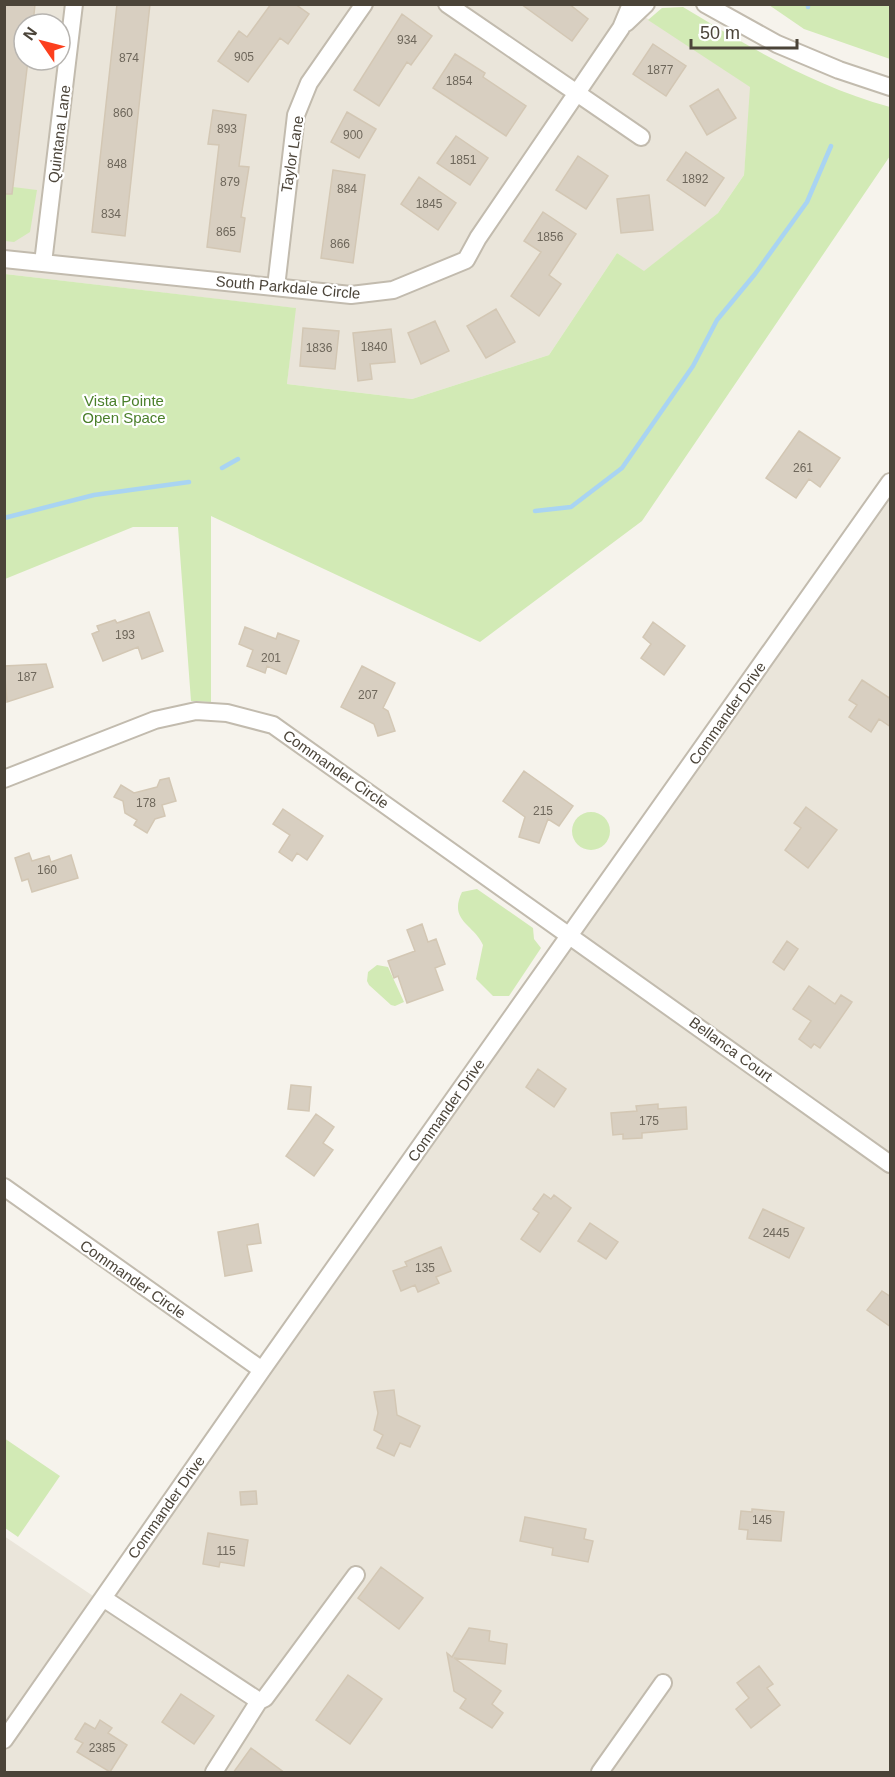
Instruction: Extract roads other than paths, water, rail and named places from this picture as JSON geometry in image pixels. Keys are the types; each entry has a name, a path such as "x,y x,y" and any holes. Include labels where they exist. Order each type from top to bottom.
{"street":[{"name":"Quintana Lane","path":"43,263 74,4"},
{"name":"Taylor Lane","path":"276,287 296,115 309,83 364,4"},
{"path":"447,4 641,137"},
{"name":"South Parkdale Circle","path":"4,258 351,295 393,290 466,260 478,238 621,28 632,4"},
{"name":"South Parkdale Circle","path":"621,28 646,4"},
{"path":"711,6 777,44 839,70 891,87"},
{"name":"Commander Drive","path":"4,1740 262,1370 891,482"},
{"name":"Commander Circle","path":"4,779 155,720 196,711 227,713 273,725 570,934"},
{"name":"Bellanca Court","path":"570,934 891,1164"},
{"name":"Commander Circle","path":"4,1187 262,1370"},
{"path":"214,1773 259,1701 265,1698 356,1575"},
{"path":"103,1598 259,1701"},
{"path":"600,1773 663,1683"}],"waterway":[{"path":"535,511 571,507 622,468 693,366 717,320 755,274 807,202 831,146"},
{"path":"222,468 238,459"},
{"path":"4,518 94,495 189,482"}],"park label":[{"name":"Vista Pointe Open Space","path":"124,408"}]}
